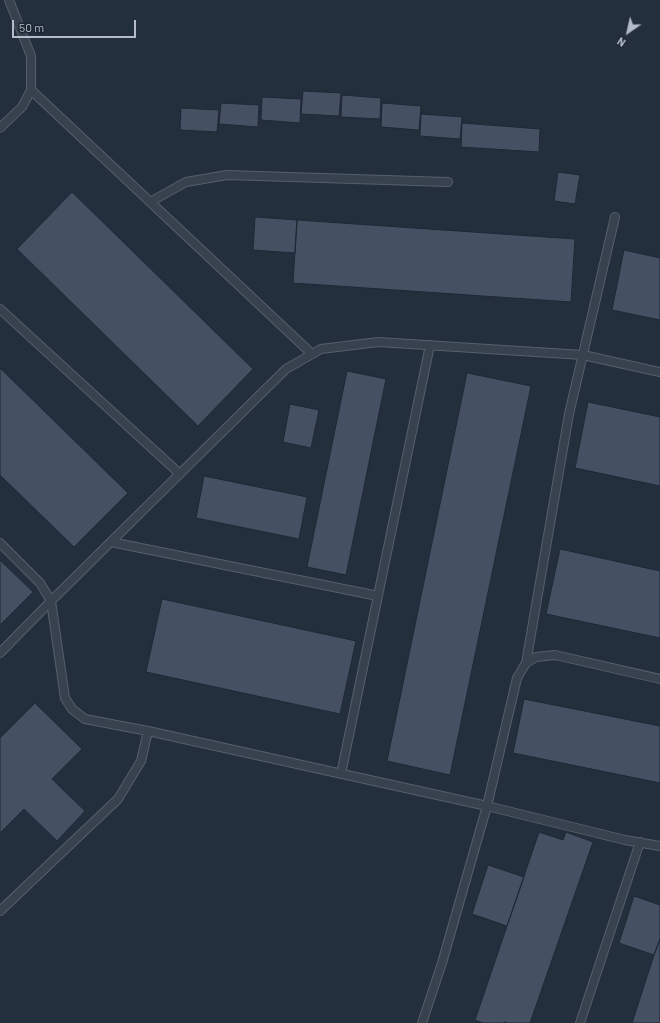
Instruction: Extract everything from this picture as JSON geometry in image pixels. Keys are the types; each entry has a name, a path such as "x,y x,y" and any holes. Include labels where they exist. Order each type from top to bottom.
{"lane":[{"path":"0,128 22,107 31,90 31,56 9,0"},
{"path":"31,90 312,354"},
{"path":"150,202 186,182 227,175 448,182"},
{"path":"422,1023 442,963 487,806 518,678 526,663 569,414 615,217"},
{"path":"0,309 180,474"},
{"path":"0,653 286,369 321,349 378,342 583,355 660,372"},
{"path":"341,774 430,345"},
{"path":"112,542 378,596"},
{"path":"0,543 40,583 51,601 65,698 72,710 85,719 148,731 487,806 625,840 660,846"},
{"path":"526,663 536,657 555,655 660,679"},
{"path":"0,911 118,799 141,761 148,731"},
{"path":"580,1023 640,842"}],"building":[{"path":"303,91 341,93 339,116 301,114"},
{"path":"342,95 381,98 380,119 341,117"},
{"path":"262,97 301,99 300,123 261,120"},
{"path":"221,103 259,105 258,127 219,124"},
{"path":"382,103 421,106 419,130 381,127"},
{"path":"181,108 219,110 217,132 180,130"},
{"path":"421,114 462,117 460,139 420,136"},
{"path":"462,123 540,129 539,152 461,147"},
{"path":"558,172 580,175 575,204 554,201"},
{"path":"72,192 253,369 198,426 17,249"},
{"path":"255,217 297,220 295,253 253,250"},
{"path":"297,220 575,239 571,302 293,283"},
{"path":"624,250 660,258 660,320 612,310"},
{"path":"0,368 128,493 74,547 0,475"},
{"path":"347,371 386,379 346,575 307,567"},
{"path":"467,373 531,386 450,775 387,761"},
{"path":"588,402 660,417 660,486 575,468"},
{"path":"290,404 319,410 311,448 283,442"},
{"path":"204,476 307,497 299,539 196,518"},
{"path":"560,549 660,571 660,638 546,614"},
{"path":"0,560 33,592 0,625"},
{"path":"162,599 356,641 340,714 146,672"},
{"path":"524,699 660,726 660,783 513,753"},
{"path":"35,703 82,749 52,779 85,811 57,841 24,809 0,833 0,738"},
{"path":"539,832 563,840 566,832 593,842 530,1023 483,1023 475,1020"},
{"path":"488,865 524,877 507,926 472,914"},
{"path":"634,896 660,905 660,939 654,955 619,943"},
{"path":"660,939 660,1023 632,1023 654,955"}]}
